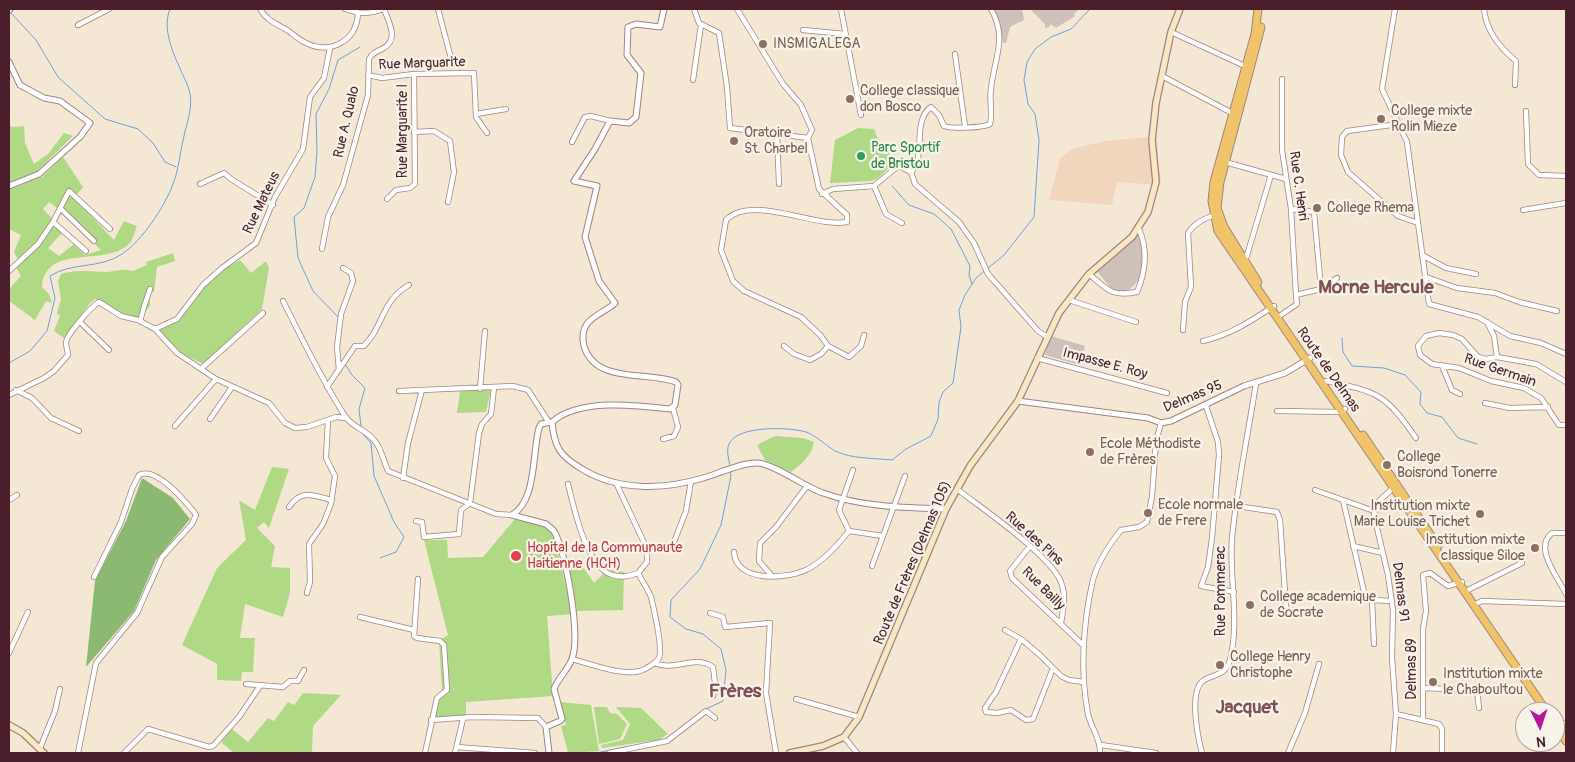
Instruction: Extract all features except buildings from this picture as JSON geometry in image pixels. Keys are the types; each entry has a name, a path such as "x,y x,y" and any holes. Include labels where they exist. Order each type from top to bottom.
{"main road":[{"name":"Route de Frères (Delmas 105)","path":"790,753 824,746 844,737 860,717 946,509 957,489 982,446 1018,401 1046,336 1069,300 1089,274 1139,229 1148,212 1155,192 1153,123 1171,32 1180,9"},
{"name":"Route de Delmas","path":"1258,9 1248,68 1214,182 1212,201 1218,231 1395,486 1540,702"},
{"name":"Route de Delmas","path":"1248,68 1258,42 1262,9"},
{"name":"Route de Delmas","path":"1235,115 1220,182 1216,215 1272,307 1281,315 1308,359 1326,381 1343,411"},
{"name":"Route de Delmas","path":"1460,583 1468,590 1474,604 1544,702"},
{"path":"9,724 23,733 44,753"}],"street":[{"path":"78,25 109,9"},
{"path":"260,9 266,18 301,41 316,47 330,48 343,43 352,35 357,24 358,14"},
{"path":"345,9 358,14 372,13 384,9"},
{"name":"Rue A. Qualo","path":"322,249 328,217 343,185 368,96 369,59 387,46 392,39 393,32 384,9"},
{"path":"438,9 442,18 452,62"},
{"path":"572,142 585,117 591,116 610,121 632,122 637,113 641,73 627,56 629,25 660,27 664,9"},
{"path":"694,9 699,24 719,34 727,87 730,128 808,138"},
{"path":"737,9 783,84 806,114 812,130 808,138 815,176 822,194 847,215 847,222 754,210 736,212 726,220 720,247 727,270 739,288 801,318 821,336 828,346 849,357 861,346 864,335"},
{"path":"841,9 861,116"},
{"path":"910,172 916,166 919,132 927,110 931,107 944,126 949,128 965,126 984,127 990,124 991,88 998,55 1000,31 991,9"},
{"path":"1395,9 1382,88 1399,124 1409,152 1430,305 1475,316 1510,336 1541,343 1566,354"},
{"path":"1484,9 1485,19 1497,42 1516,61 1514,85"},
{"path":"693,80 702,25"},
{"path":"803,30 845,34"},
{"path":"1171,32 1248,68"},
{"name":"Rue Mateus","path":"155,329 177,319 203,285 222,268 253,247 303,149 310,97 324,78 330,48"},
{"path":"955,54 965,126"},
{"path":"9,62 20,86 44,98 60,102 90,123 80,137 39,174 9,186"},
{"name":"Rue Marguarite","path":"368,75 382,78 414,74 474,73 476,114 487,133"},
{"name":"Rue Marguarite I","path":"387,199 396,190 410,188 415,184 414,74"},
{"path":"1162,76 1235,115"},
{"name":"Rue C. Henri","path":"1282,79 1282,144 1291,209 1296,295"},
{"path":"476,114 506,109"},
{"path":"1526,111 1528,164 1538,175 1566,176"},
{"path":"610,121 595,149 574,181 597,186 585,237 599,281 615,303 589,321 583,332 583,342 590,360 606,369 672,381 678,385 673,408 678,427 674,436 663,439"},
{"path":"1399,124 1347,132 1342,137 1341,155 1344,167 1353,178 1398,216 1418,223"},
{"path":"414,132 434,131 450,141 454,172 448,202"},
{"path":"777,134 779,184"},
{"path":"1224,162 1286,179"},
{"path":"822,194 833,189 874,186 897,167 901,166 910,172 914,184 958,222 974,244 983,267 988,274 1038,331 1046,336"},
{"path":"200,184 224,172 231,179 273,205"},
{"path":"1245,262 1271,175"},
{"path":"874,186 886,214 902,224"},
{"path":"9,271 38,244 53,222 66,193 70,192 110,230"},
{"path":"1523,210 1566,203"},
{"path":"60,208 94,241"},
{"path":"1291,209 1314,212 1321,289"},
{"path":"1183,330 1185,302 1191,286 1188,233 1202,219 1216,215"},
{"path":"53,222 86,251"},
{"path":"1089,274 1114,293 1120,295 1136,292 1143,278 1145,261 1144,245 1139,229"},
{"path":"1422,255 1446,268 1476,274"},
{"path":"339,370 336,347 340,314 353,282 351,273 343,268"},
{"path":"1426,277 1457,288 1495,293 1557,311"},
{"path":"1281,315 1297,304 1296,295 1321,289 1337,278"},
{"path":"327,387 355,346 364,346 373,336 385,307 392,298 409,286"},
{"path":"141,321 140,315 147,304 150,289"},
{"path":"1069,300 1136,322"},
{"path":"283,301 327,387 346,418 353,427 372,438 379,446 388,471 403,478 428,485 496,514 512,515 551,527 557,537 574,611 577,638 572,659 554,689 561,721 546,727"},
{"path":"9,395 44,378 63,362 68,355 66,342 68,338 99,302 121,316 141,321 155,329 179,354 216,379 269,403 285,422 295,428 307,427 336,417 346,418"},
{"path":"1203,341 1221,337 1254,320 1272,307"},
{"path":"202,368 263,313"},
{"name":"Rue Germain","path":"1486,321 1493,333 1497,357"},
{"path":"80,322 108,350"},
{"path":"480,389 484,331"},
{"name":"Rue Germain","path":"1566,382 1536,364 1497,357 1486,359 1478,357 1462,339 1453,335 1439,333 1426,336 1418,346 1420,355 1427,362 1459,368 1485,379 1524,388 1541,398 1556,422 1566,425"},
{"path":"784,346 794,354 810,360 821,354 828,346"},
{"name":"Impasse E. Roy","path":"1037,358 1167,393"},
{"name":"Delmas 95","path":"1018,401 1148,418 1161,422 1171,421 1206,406 1244,386 1285,373 1308,359"},
{"name":"Rue Germain","path":"1442,366 1452,390 1460,394"},
{"path":"175,426 216,379"},
{"path":"1326,381 1373,392 1385,400 1399,414 1416,438"},
{"name":"Rue Pommerac","path":"1202,753 1196,728 1198,688 1203,681 1221,674 1229,661 1234,631 1232,538 1256,383"},
{"path":"399,391 480,389 513,386 528,390 550,421 558,450 574,465 596,478 617,485 656,486 691,481 725,470 757,463 807,486 842,499 893,507 946,509"},
{"path":"210,419 232,387"},
{"path":"416,521 422,522 424,537 459,534 461,510 470,503 479,436 482,424 491,414 494,388"},
{"path":"16,390 32,398 51,418 79,431"},
{"path":"403,478 408,443 422,390"},
{"path":"1484,403 1510,408 1548,407"},
{"path":"512,515 522,507 528,497 541,424 566,412 613,405 673,408"},
{"path":"1206,406 1216,434 1219,454 1212,538 1208,567 1202,586 1234,592"},
{"path":"1277,411 1343,411"},
{"path":"307,593 310,582 309,544 323,524 331,500 335,476 326,458 328,420"},
{"path":"1100,753 1101,745 1088,716 1083,682 1083,645 1092,583 1101,562 1121,530 1139,527 1148,522 1156,441 1161,422"},
{"path":"849,532 839,510 853,470"},
{"path":"78,753 96,664 137,614 162,557 192,524 196,515 178,492 155,476 148,473 139,475 120,522 94,577"},
{"path":"872,566 905,476"},
{"path":"674,542 686,511 691,481"},
{"path":"568,484 586,544 598,566 610,575 624,577 638,573 647,562 647,549 617,485"},
{"path":"772,576 759,561 760,543 776,527 807,486"},
{"path":"1315,490 1374,511 1378,502 1395,486"},
{"name":"Rue des Pins","path":"957,489 1030,546 1050,565 1062,583 1064,595 1061,623"},
{"path":"9,500 17,495"},
{"path":"289,507 296,497 301,495 331,500"},
{"path":"1343,500 1365,596 1367,599 1372,600 1392,601"},
{"path":"1237,506 1277,512 1280,520 1286,607"},
{"name":"Delmas 91","path":"1374,511 1375,524 1383,553 1392,601 1396,714 1393,753"},
{"path":"734,552 734,561 741,568 756,575 793,574 807,569 835,548 849,532"},
{"path":"849,532 882,536"},
{"path":"1566,533 1553,532 1545,540 1546,553 1566,594"},
{"name":"Rue Bailly","path":"1030,546 1012,565 1010,571 1012,578 1083,645"},
{"path":"1353,546 1383,553"},
{"path":"1468,590 1522,564"},
{"path":"572,659 609,669 630,672 640,671 654,663 659,657 659,640 650,597 638,573"},
{"name":"Delmas 89","path":"1423,719 1423,629 1426,611 1423,575 1430,574 1448,586 1460,583"},
{"path":"418,580 414,636 440,641 444,645 447,690 437,698 425,753"},
{"path":"1372,600 1374,644"},
{"path":"1474,604 1566,604"},
{"path":"9,653 28,612"},
{"path":"710,613 723,617 725,627 770,623 766,693 776,753"},
{"path":"360,617 414,630"},
{"path":"1005,630 1021,639 1061,676 1083,682"},
{"path":"1021,639 996,692 985,708 986,712 997,713 1011,710 1026,720 1033,719 1053,668"},
{"path":"654,663 668,666 698,660 705,662 713,667 715,674 712,696"},
{"path":"1288,753 1305,713 1319,664"},
{"path":"246,684 284,687 290,681 298,681 304,670"},
{"path":"124,753 148,729 209,747 213,746 239,718 260,686"},
{"path":"40,748 55,711 60,688"},
{"path":"1423,688 1477,690 1479,708"},
{"path":"796,699 860,717"},
{"path":"609,753 667,741 706,711 715,718"},
{"path":"1396,714 1423,719 1440,726 1442,753"},
{"path":"431,720 538,718 546,727 549,753"},
{"path":"456,753 463,719"},
{"path":"844,737 857,753"},
{"path":"1101,745 1156,753"},
{"path":"457,747 535,753"}],"shaded area":[{"path":"994,9 1022,9 1024,20 1010,27 1006,43 1003,43 999,21"},
{"path":"1030,9 1077,9 1077,12 1074,13 1075,16 1056,28 1051,24 1045,28 1045,24"},
{"path":"1150,131 1156,132 1161,185 1117,182 1112,205 1049,200 1060,159 1072,149 1105,141 1149,137"},
{"path":"1139,234 1143,245 1142,272 1138,281 1129,290 1120,293 1110,287 1096,270"},
{"path":"1051,336 1085,346 1080,365 1045,355"}],"green space":[{"path":"9,122 11,127 24,126 25,143 34,164 48,154 64,133 73,136 37,171 9,184"},
{"name":"Parc Sportif de Bristou","path":"858,128 874,129 881,147 888,146 891,166 877,179 871,181 830,183 835,140"},
{"path":"63,157 83,187 74,198 114,240 124,221 137,226 129,244 118,251 105,255 65,260 54,265 46,273 42,287 49,294 52,303 46,301 35,320 9,301 9,289 21,276 16,267 20,263 14,252 21,235 9,229 9,190 42,177","holes":["49,202 101,250 85,255 74,244 59,256 48,248 64,231 43,209"]},
{"path":"173,253 175,261 157,267 154,292 150,292 150,306 140,318 121,314 102,301 95,299 64,338 54,331 60,316 57,313 61,299 58,281 61,274 79,271 133,271 147,265 146,262"},
{"path":"240,260 251,273 266,261 269,268 262,309 203,364 183,354 158,330 178,322 208,282 224,269"},
{"path":"491,389 486,412 457,413 460,391"},
{"path":"775,436 803,438 814,442 813,447 802,463 791,472 765,460 757,445"},
{"path":"272,467 289,469 269,528 264,522 257,528 275,546 271,567 290,568 290,593 283,617 245,604 240,638 255,638 253,672 242,672 241,681 217,680 217,664 182,645 217,568 246,540 239,500 255,510"},
{"path":"142,478 173,498 190,519 156,560 134,611 86,667 95,581 126,521"},
{"path":"515,519 549,527 554,538 573,614 547,616 553,696 466,702 466,717 434,718 437,696 442,691 439,641 448,635 424,540 447,540 448,558 483,557"},
{"path":"577,558 594,583 608,569 624,572 623,610 577,611 565,562"},
{"path":"303,693 341,695 313,726 312,753 234,753 221,742 232,729 248,742 268,718 274,721 288,702 294,705"},
{"path":"560,702 591,705 599,751 568,753 561,726 566,725"},
{"path":"594,707 607,707 610,713 617,714 627,724 620,739 599,744"},
{"path":"616,707 641,708 668,734 658,740 602,748 601,745 623,740 630,724"}],"waterway":[{"path":"9,363 30,351 47,331 55,298 50,276 67,269 105,262 122,254 145,232 169,193 177,172 191,104 187,84 171,47 167,27 170,9"},
{"path":"730,467 728,447 734,438 742,433 764,429 798,430 810,434 842,454 892,460 906,449 931,436 938,419 939,402 943,392 953,383 961,327 959,310 965,295 976,278 1004,255 1034,217 1039,140 1035,114 1028,104 1024,80 1027,62 1035,49 1051,37 1071,29 1090,9"},
{"path":"10,12 36,40 58,77 105,119 138,129 153,143 165,162 176,167"},
{"path":"338,317 313,291 298,258 294,217 304,208 315,177 317,151 316,114 329,89 338,60 360,47"},
{"path":"892,186 909,205 934,214 951,229 970,266 969,275 972,284"},
{"path":"1342,338 1343,352 1352,366 1384,368 1405,375 1421,392 1420,404 1427,413 1442,417 1458,438 1477,444"},
{"path":"345,364 352,375 365,388 359,409 361,426"},
{"path":"362,433 371,443 374,476 394,522 404,537 396,552 380,558"},
{"path":"706,709 723,701 726,670 721,649 703,634 686,629 670,617 671,600 700,569 721,525 731,476 730,471"},
{"path":"596,753 631,746"}],"place":[{"name":"INSMIGALEGA","path":"763,44"},
{"name":"College classique don Bosco","path":"850,99"},
{"name":"College mixte Rolin Mieze","path":"1381,119"},
{"name":"Oratoire St. Charbel","path":"734,141"},
{"name":"Parc Sportif de Bristou","path":"861,156"},
{"name":"College Rhema","path":"1317,208"},
{"name":"Ecole Méthodiste de Frères","path":"1090,452"},
{"name":"College Boisrond Tonerre","path":"1387,465"},
{"name":"Ecole normale de Frere","path":"1148,513"},
{"name":"Institution mixte Marie Louise Trichet","path":"1480,514"},
{"name":"Institution mixte classique Siloe","path":"1535,548"},
{"name":"Hopital de la Communaute Haitienne (HCH)","path":"516,556"},
{"name":"College academique de Socrate","path":"1250,605"},
{"name":"College Henry Christophe","path":"1220,665"},
{"name":"Institution mixte le Chaboultou","path":"1433,682"}],"district":[{"name":"Morne Hercule","path":"1376,288"},
{"name":"Frères","path":"735,692"},
{"name":"Jacquet","path":"1247,708"}]}
